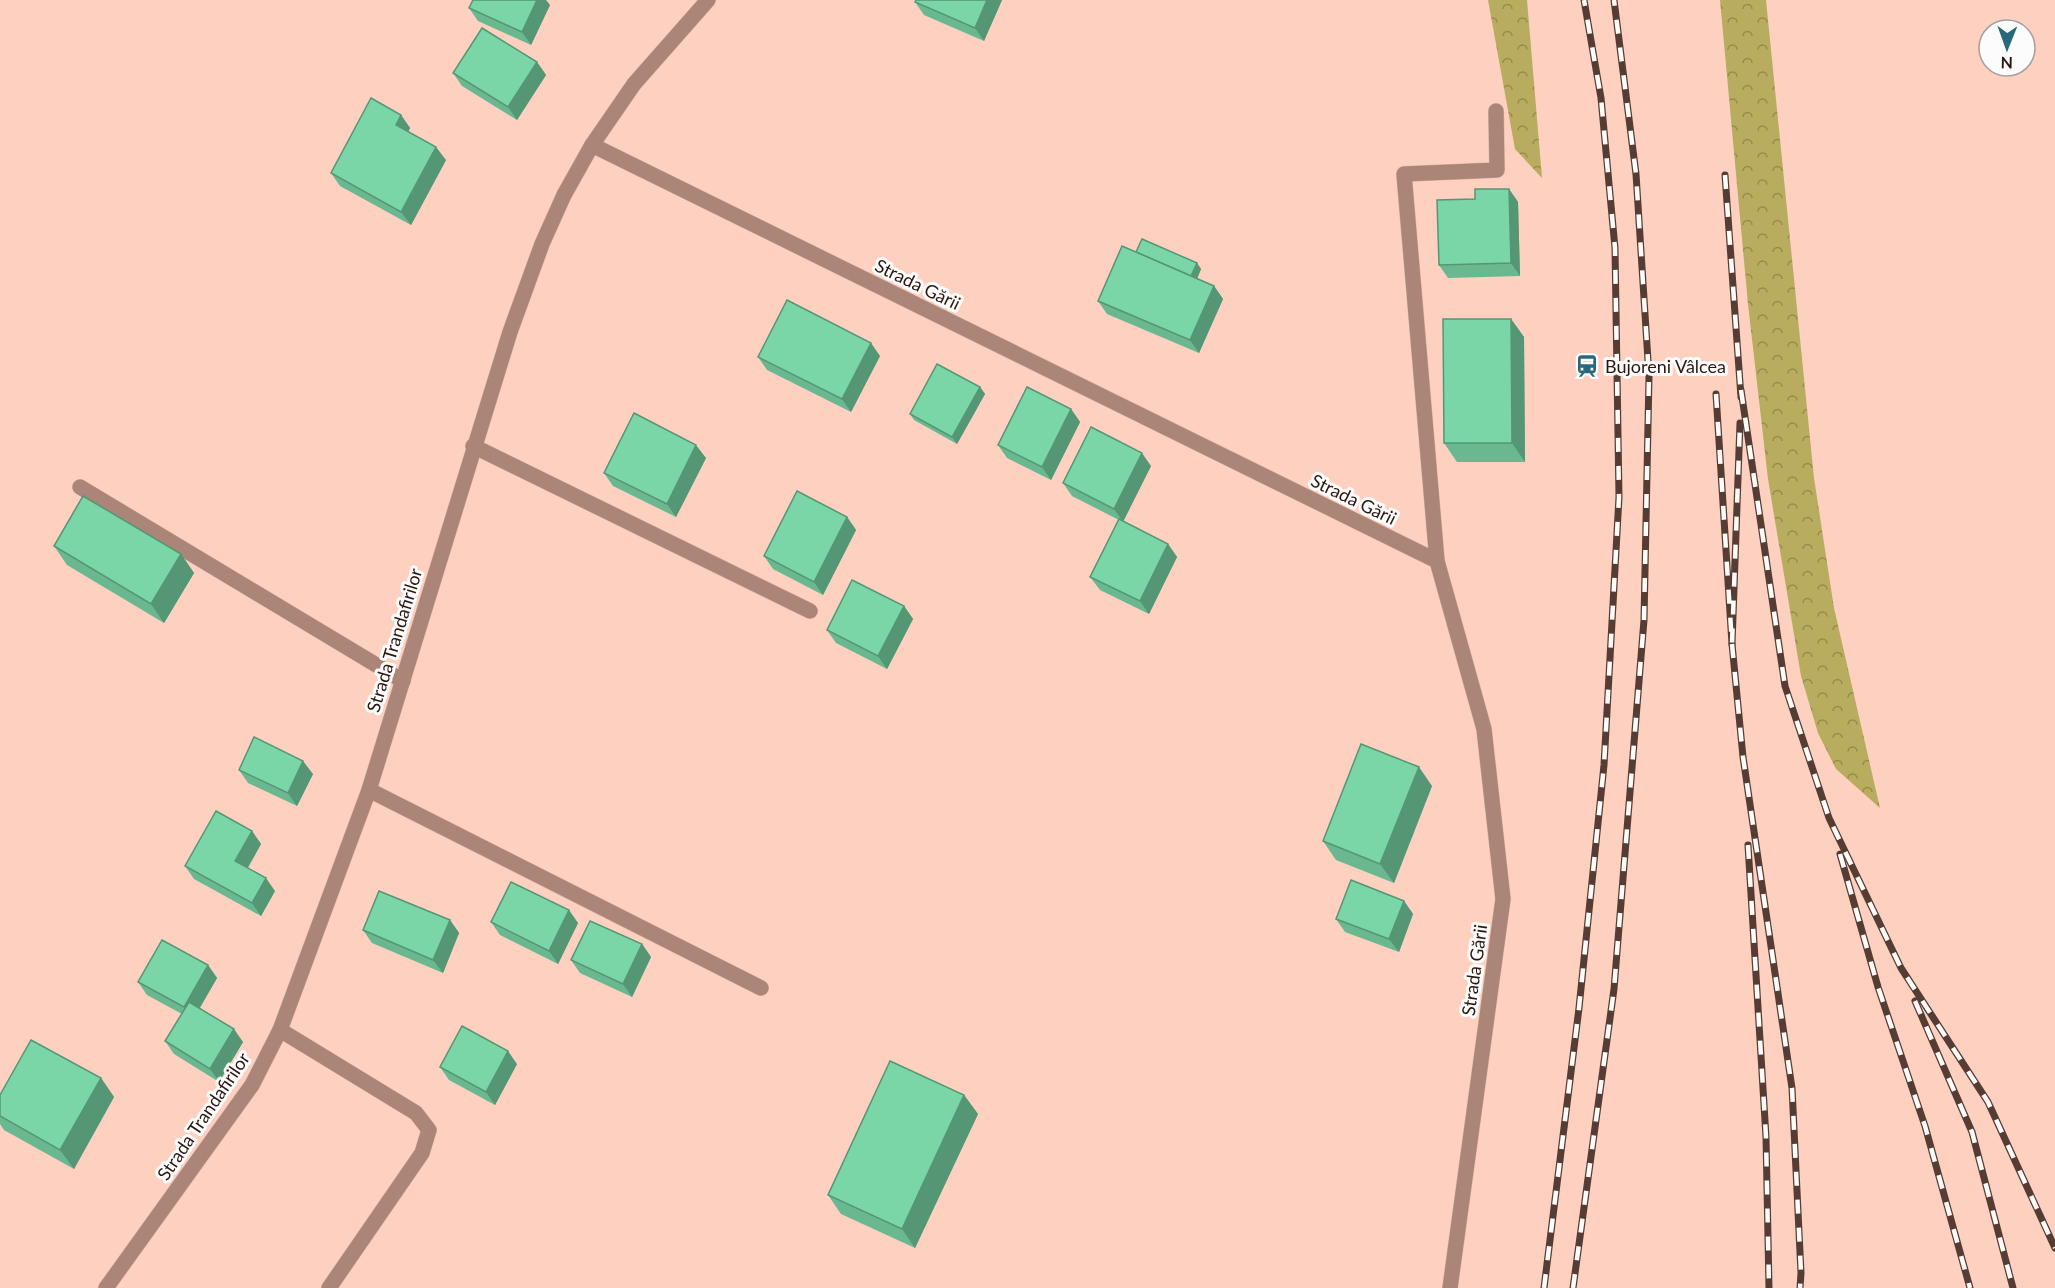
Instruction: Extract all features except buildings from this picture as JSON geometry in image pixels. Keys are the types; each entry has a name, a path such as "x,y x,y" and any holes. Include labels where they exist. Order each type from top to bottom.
{"street":[{"name":"Strada Trandafirilor","path":"106,1288 252,1085 280,1030 369,790 473,446 510,332 542,244 564,195 592,145 634,84 708,0"},
{"path":"1437,561 1404,174 1497,170 1496,111"},
{"name":"Strada Gării","path":"592,145 1437,561 1484,729 1503,899 1450,1288"},
{"path":"473,446 810,611"},
{"path":"80,487 403,681"},
{"path":"369,790 760,988"},
{"path":"280,1030 416,1113 429,1130 422,1153 329,1288"}],"green space":[{"path":"1488,0 1527,0 1542,178 1515,149"},
{"path":"1720,0 1766,0 1814,478 1834,608 1880,808 1836,769 1818,733 1801,676 1768,479 1748,304"}],"railway":[{"path":"1544,1288 1579,1008 1604,765 1619,497 1615,248 1601,98 1584,0"},
{"path":"1573,1288 1614,989 1644,620 1649,376 1636,174 1614,0"},
{"path":"1725,175 1741,397"},
{"path":"1741,390 1785,686 1829,818 1901,968 1988,1102 2055,1248"},
{"path":"1716,394 1732,644 1740,423"},
{"path":"1732,644 1743,757 1792,1088 1800,1288"},
{"path":"1748,845 1766,1137 1769,1288"},
{"path":"1840,854 1878,987 1925,1126 1970,1288"},
{"path":"1915,1001 1972,1132 2013,1288"}],"place":[{"name":"Bujoreni Vâlcea","path":"1587,366"}]}
